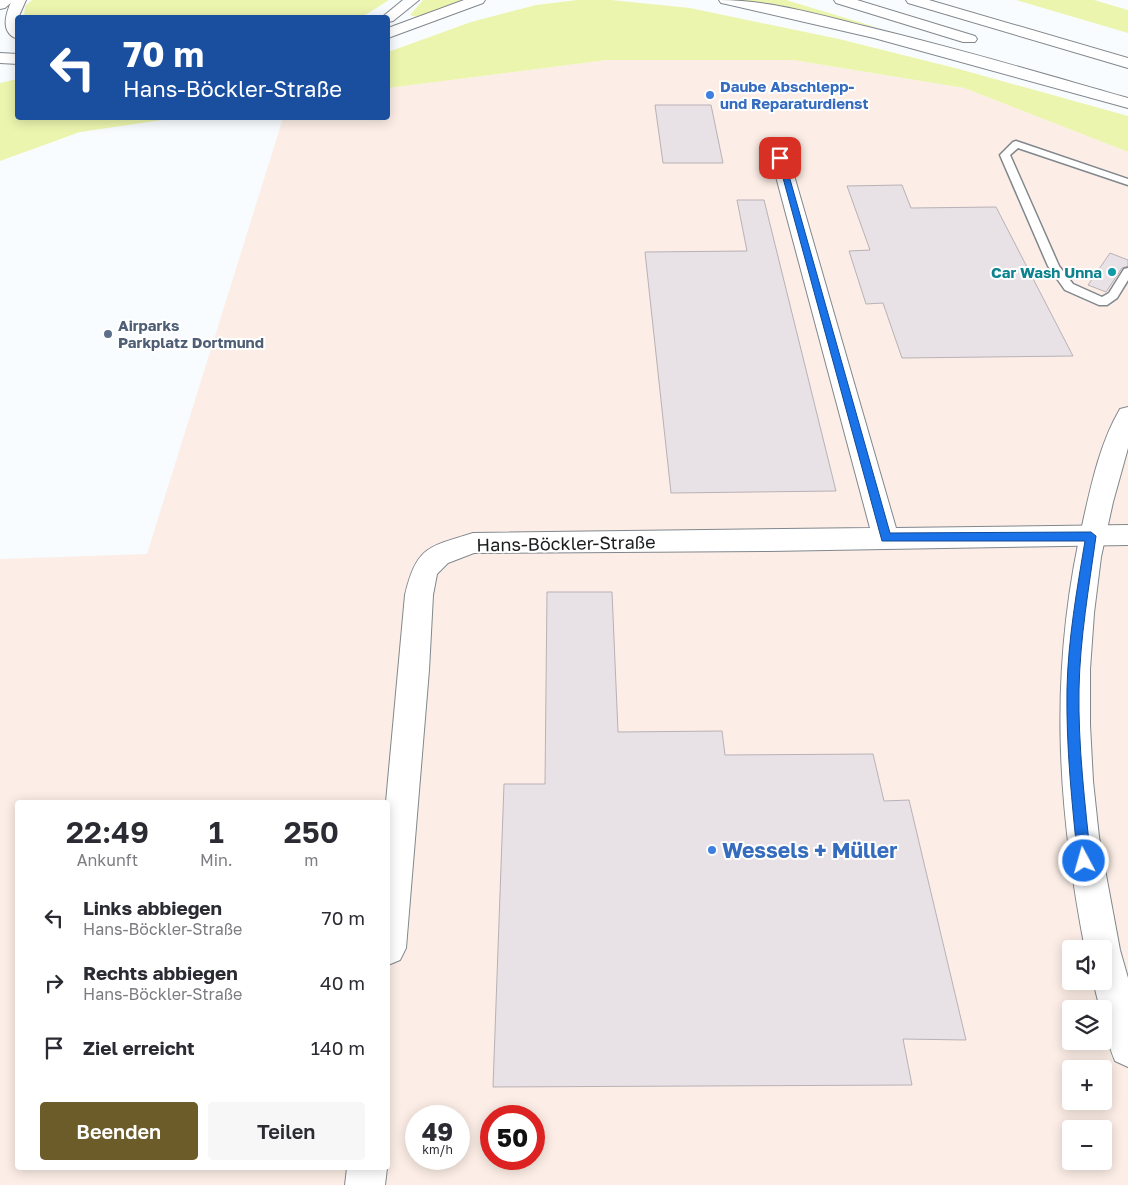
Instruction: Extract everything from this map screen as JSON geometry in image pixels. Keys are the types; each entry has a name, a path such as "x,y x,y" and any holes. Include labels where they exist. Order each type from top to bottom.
{"main road":[{"path":"0,5 7,0"},
{"path":"15,32 12,31 11,18 19,0"},
{"path":"390,16 412,0"},
{"path":"390,32 478,0"},
{"path":"726,0 849,26 1128,103"},
{"path":"841,0 980,42"},
{"path":"913,0 1128,62"},
{"path":"0,44 9,57"},
{"path":"780,158 886,538"},
{"path":"1100,940 1084,861 1076,778 1073,697 1081,604 1091,536 1108,472 1128,415"},
{"name":"Hans-Böckler-Straße","path":"390,927 414,670 419,595 425,570 439,556 473,542 769,541 1128,535"},
{"path":"1112,985 1128,1048"},
{"path":"365,1185 367,1170"}],"lane":[{"path":"1128,182 1016,144 1005,155 1047,252 1070,287 1103,302 1113,295 1128,271"}],"shaded area":[{"path":"607,60 793,60 964,88 1128,152 1128,1185 0,1185 0,559 147,554 282,120 390,120 390,88"}],"green space":[{"path":"32,0 389,0 365,15 24,15 25,6"},
{"path":"423,0 471,0 416,17 410,15"},
{"path":"577,0 611,0 690,8 839,39 959,69 1128,116 1128,152 964,88 793,60 607,60 390,88 390,51 471,22 536,5"},
{"path":"740,0 786,0 879,28"},
{"path":"1016,0 1094,0 1128,10 1128,33"},
{"path":"15,79 15,120 162,120 80,132 0,161 0,83"}],"building":[{"path":"655,105 711,105 723,163 663,163"},
{"path":"902,185 911,208 996,207 1073,356 902,358 883,303 866,304 849,251 870,250 847,186"},
{"path":"737,200 764,200 836,491 671,493 645,252 747,251"},
{"name":"Car Wash Unna","path":"1110,253 1128,260 1128,266 1122,268 1106,292 1088,285"},
{"name":"Wessels + Müller","path":"547,592 612,592 618,732 722,731 725,755 873,754 884,801 909,800 966,1040 903,1039 912,1085 493,1087 504,784 545,784"}],"place":[{"name":"Daube Abschlepp- und Reparaturdienst","path":"710,95"},
{"name":"Car Wash Unna","path":"1112,272"},
{"name":"Airparks Parkplatz Dortmund","path":"108,334"},
{"name":"Wessels + Müller","path":"712,850"}],"route":[{"path":"780,158 886,538 1091,536 1081,604 1073,688 1076,778 1084,861"}]}
